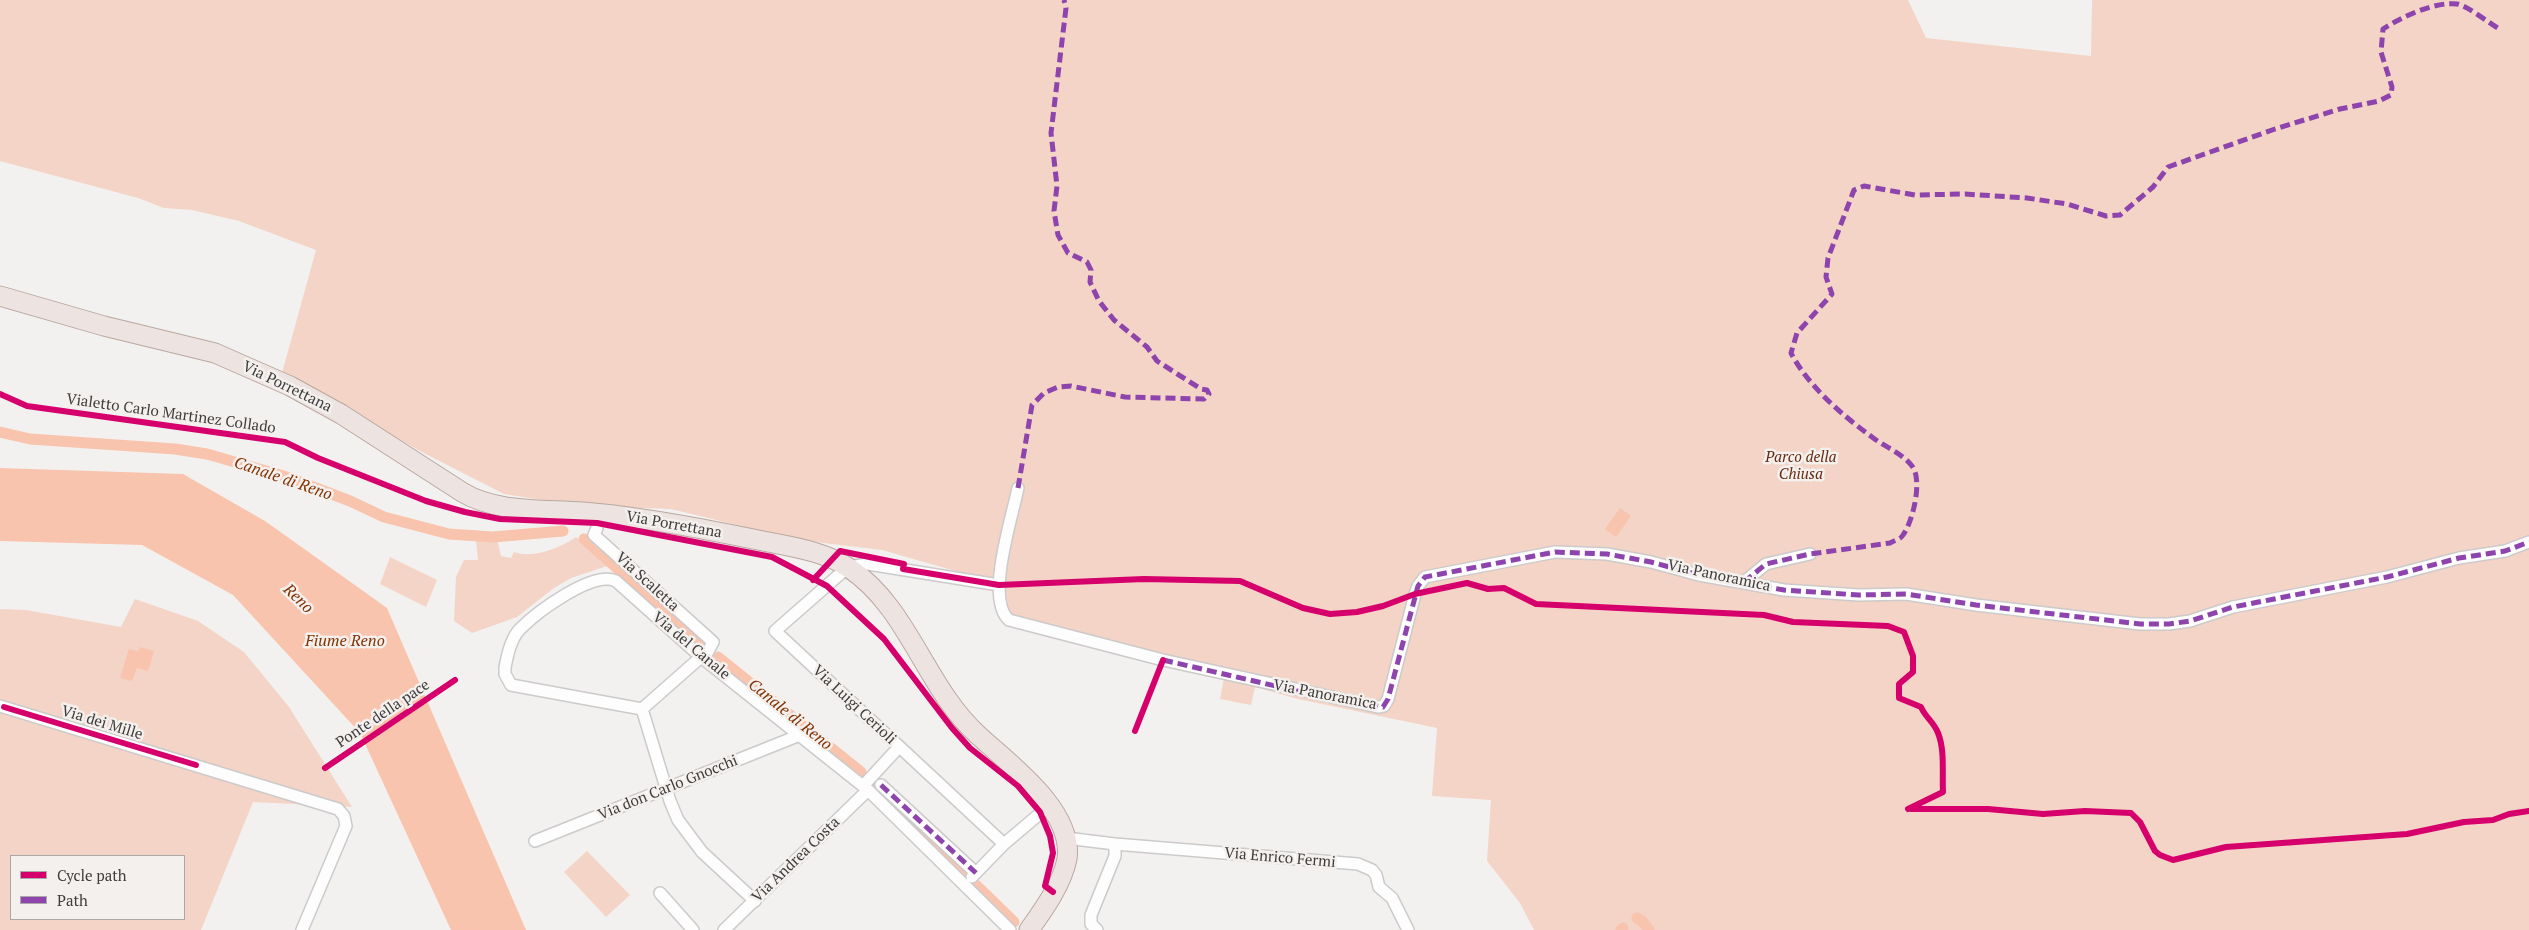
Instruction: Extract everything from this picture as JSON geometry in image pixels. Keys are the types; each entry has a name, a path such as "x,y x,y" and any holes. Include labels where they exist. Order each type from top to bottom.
{"main road":[{"name":"Via Porrettana","path":"0,296 104,326 215,352 290,386 341,414 454,488 478,500 520,508 608,514 669,524 808,551 848,567 867,582 886,603 961,717 1050,805 1064,829 1066,860 1059,880 1029,930"}],"street":[{"path":"848,567 877,565 999,585 1018,488"},
{"name":"Via Scaletta","path":"598,528 594,535 713,642 702,658"},
{"name":"Via Panoramica","path":"999,585 1000,608 1004,616 1014,623 1163,660 1320,696 1380,707 1386,704 1388,699 1415,594 1418,586 1426,577 1555,552 1607,554 1651,562 1699,575 1784,590 1859,595 1906,594 1994,607 2140,624 2169,624 2190,621 2233,607 2386,577 2459,558 2505,551 2529,542"},
{"path":"1744,582 1766,564 1810,554"},
{"name":"Via Luigi Cerioli","path":"848,567 775,631 1004,844"},
{"name":"Via del Canale","path":"642,710 516,687 508,681 505,668 519,630 578,588 606,578 616,582 702,658 866,788 1010,930"},
{"path":"702,658 642,710 678,820 702,852 755,901"},
{"name":"Via dei Mille","path":"2,706 325,803 338,809 344,816 346,826 343,837 302,930"},
{"name":"Via don Carlo Gnocchi","path":"535,841 667,790 800,735"},
{"name":"Via Andrea Costa","path":"724,930 866,788 899,747"},
{"path":"881,785 976,873"},
{"path":"965,884 1004,844 1050,805"},
{"name":"Via Enrico Fermi","path":"1066,838 1116,844 1358,864 1372,870 1376,875 1379,886 1392,898 1408,930"},
{"path":"1097,930 1091,924 1091,915 1115,856 1116,844"},
{"path":"660,893 693,930"}],"green space":[{"name":"Parco della Chiusa","path":"0,0 1908,0 1926,38 2091,56 2092,0 2529,0 2529,930 1534,930 1520,903 1487,861 1491,800 1432,796 1437,728 1298,699 1255,687 1251,705 1220,699 1224,678 1009,617 1006,591 1001,584 882,550 799,540 671,509 582,506 504,494 418,450 282,373 316,250 239,221 192,210 164,208 138,198 0,161"},
{"path":"576,537 607,566 571,578 554,588 517,617 472,633 454,621 456,577 464,560 478,560 476,541 497,539 501,556 511,558 514,552 521,554 538,553 563,545"},
{"path":"390,557 437,580 426,607 380,584"},
{"path":"135,599 198,621 244,652 289,707 352,807 253,802 201,930 0,930 0,609 26,610 121,627"},
{"path":"587,851 630,895 606,917 564,872"}],"water":[{"name":"Fiume Reno","path":"0,468 183,474 265,521 387,608 526,930 451,930 360,733 233,595 142,545 0,541"},
{"path":"1620,508 1631,516 1616,537 1605,529"},
{"path":"140,647 154,651 148,671 137,668 132,681 120,678 129,649 138,651"}],"waterway":[{"name":"Canale di Reno","path":"0,432 30,439 175,449 207,454 287,477 350,501 384,517 449,534 493,537 563,531"},
{"name":"Canale di Reno","path":"584,539 701,643"},
{"name":"Canale di Reno","path":"718,657 861,772"},
{"path":"873,785 963,873"},
{"path":"976,885 1014,922"},
{"path":"1637,918 1649,930"}],"marked path":[{"path":"1018,488 1032,405 1044,393 1058,387 1071,386 1125,397 1204,399 1209,394 1207,390 1201,389 1157,361 1147,347 1114,320 1099,301 1090,282 1091,270 1087,262 1068,253 1058,235 1054,211 1057,186 1051,133 1066,8 1064,0"},
{"path":"1744,582 1766,564 1810,554 1890,543 1902,536 1907,529 1913,511 1917,481 1912,466 1903,457 1849,419 1827,399 1807,377 1791,353 1797,333 1832,294 1826,277 1828,258 1854,190 1864,186 1915,195 1965,194 2027,198 2067,204 2106,216 2120,215 2153,187 2168,167 2275,129 2340,109 2379,101 2391,95 2392,87 2381,52 2383,29 2399,20 2429,7 2457,4 2462,5 2501,30"},
{"path":"1163,660 1319,696 1383,707 1388,699 1418,586 1425,577 1555,552 1607,554 1651,562 1699,575 1784,590 1859,595 1906,594 1976,605 2140,624 2169,624 2190,621 2233,607 2387,577 2459,558 2505,551 2529,542"},
{"path":"881,785 976,873"}],"cycle path":[{"name":"Vialetto Carlo Martinez Collado","path":"0,394 27,406 285,442 318,458 426,501 465,512 500,519 597,523 772,557 827,586 884,639 952,728 970,748 1018,786 1040,812 1050,836 1053,853 1045,886 1053,892"},
{"path":"813,580 840,551 904,564 903,569 999,585 1144,579 1240,581 1303,608 1330,614 1357,612 1383,606 1415,594 1467,583 1488,589 1504,588 1536,604 1764,615 1793,622 1888,626 1904,632 1913,656 1913,672 1899,684 1899,698 1921,707 1936,729 1942,747 1943,792 1908,809"},
{"path":"1135,731 1163,660"},
{"name":"Ponte della pace","path":"325,768 455,680"},
{"path":"4,707 196,765"},
{"path":"1911,809 1988,809 2043,814 2085,811 2131,813 2140,822 2155,851 2173,860 2226,847 2407,834 2464,822 2493,820 2509,814 2529,811"}],"water label":[{"name":"Reno","path":"298,599"}]}
